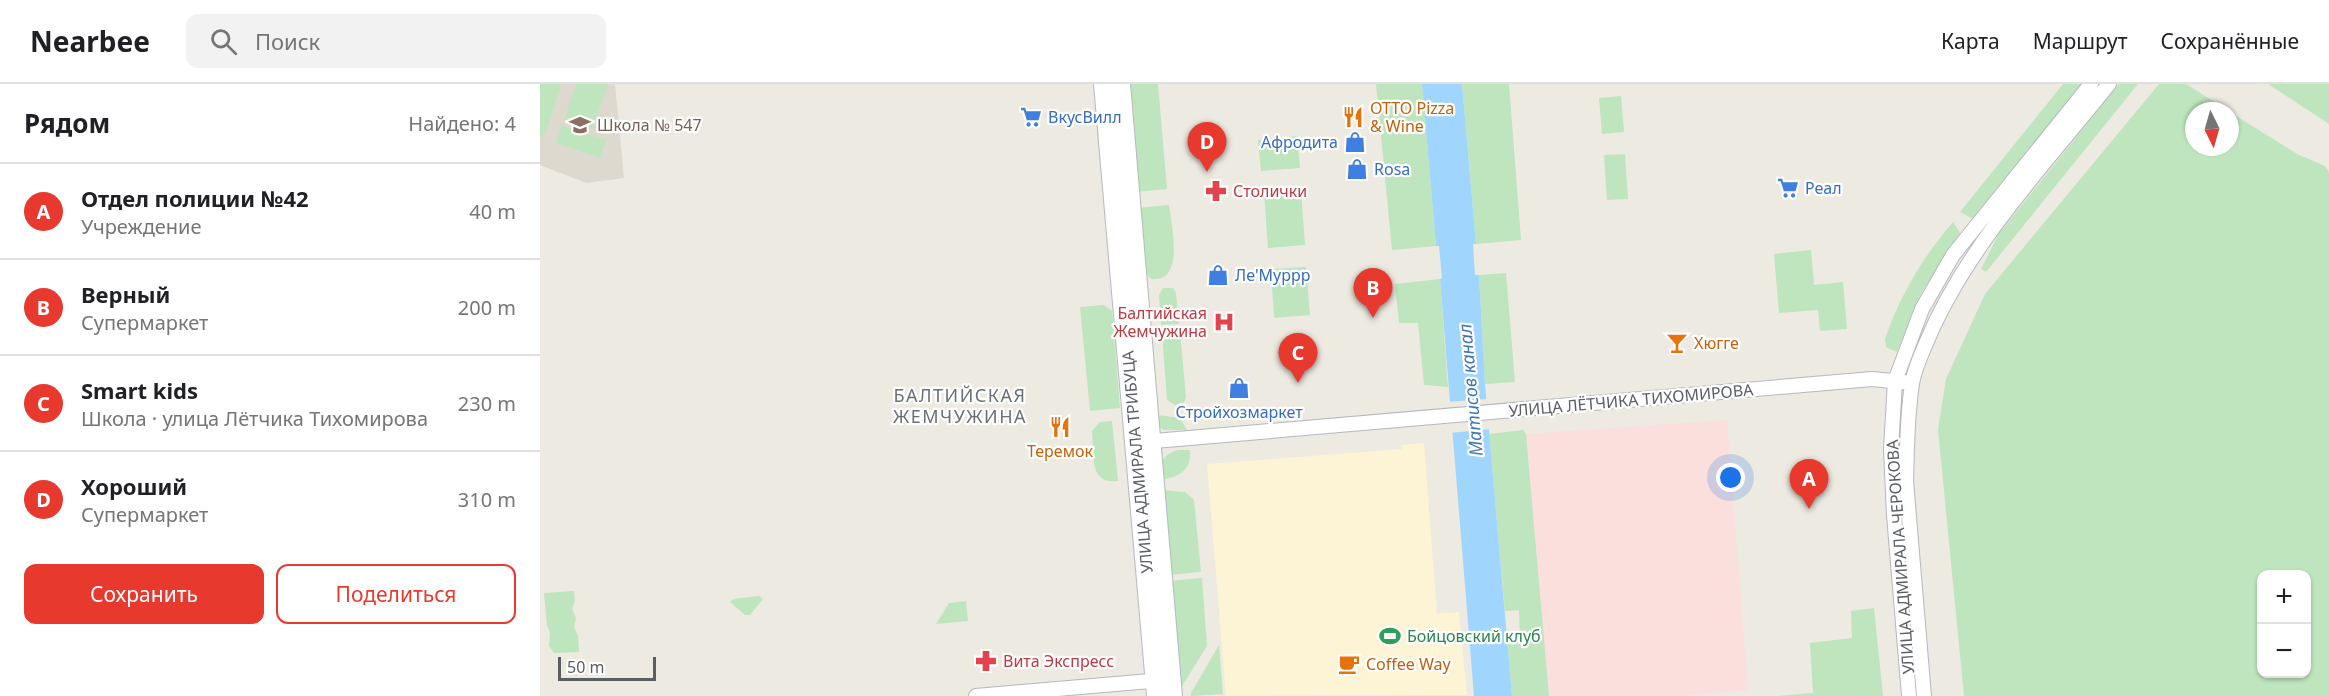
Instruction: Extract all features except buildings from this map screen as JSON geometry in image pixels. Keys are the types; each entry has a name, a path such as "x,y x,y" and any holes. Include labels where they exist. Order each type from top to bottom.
{"street":[{"name":"УЛИЦА АДМИРАЛА ТРИБУЦА","path":"1104,84 1142,442 1164,688"},
{"name":"УЛИЦА АДМИРАЛА ТРИБУЦА","path":"1119,84 1142,442"},
{"name":"УЛИЦА АДМИРАЛА ЧЕРОКОВА","path":"1909,696 1893,515 1891,449 1895,381 1922,309 1953,255 2091,84"},
{"name":"УЛИЦА АДМИРАЛА ЧЕРОКОВА","path":"1924,696 1906,481 1906,448 1912,383 1938,316 1967,265 1986,237 2109,84"},
{"name":"УЛИЦА ЛЁТЧИКА ТИХОМИРОВА","path":"1142,442 1872,379 1912,383"},
{"path":"976,696 1164,688"}],"shaded area":[{"name":"Школа № 547","path":"540,84 615,84 624,178 586,183 540,165"},
{"path":"1727,420 1748,690 1676,696 1549,696 1526,434"},
{"path":"1424,443 1437,614 1459,612 1467,695 1226,696 1207,464 1402,449 1402,445"}],"green space":[{"path":"540,84 561,84 546,132 540,139"},
{"path":"576,84 608,84 592,129 564,120"},
{"path":"1126,84 1158,84 1167,189 1136,192"},
{"path":"1376,84 1422,84 1436,246 1392,250"},
{"path":"1462,84 1509,84 1521,240 1476,244"},
{"path":"2063,84 2081,84 1973,219 1960,212"},
{"path":"2119,84 2138,84 1986,272 1981,269 1998,235"},
{"path":"2159,84 2186,84 2215,102 2185,102 2185,156 2239,156 2239,118 2297,154 2325,166 2329,172 2329,696 1964,696 1938,429 1946,379 1985,294"},
{"path":"2268,84 2329,84 2329,124"},
{"path":"1621,96 1624,132 1602,134 1599,98"},
{"path":"562,125 606,140 600,158 556,143"},
{"path":"1297,136 1300,168 1261,171 1258,140"},
{"path":"1625,154 1628,199 1607,200 1604,155"},
{"path":"1301,190 1305,245 1268,248 1264,193"},
{"path":"1169,205 1173,262 1169,272 1162,278 1151,279 1146,273 1141,256 1137,208"},
{"path":"1953,222 1961,234 1921,293 1897,352 1886,347 1885,339 1905,292 1922,263"},
{"path":"1811,250 1814,285 1843,282 1847,329 1820,331 1818,310 1779,313 1774,254"},
{"path":"1306,267 1310,315 1274,318 1271,269"},
{"path":"1506,273 1515,382 1485,384 1479,275"},
{"path":"1440,279 1448,387 1424,385 1418,323 1399,323 1395,284"},
{"path":"1163,288 1173,288 1176,293 1179,324 1161,325 1159,295"},
{"path":"1104,305 1112,311 1120,408 1090,411 1080,307"},
{"path":"1180,332 1186,397 1184,402 1175,405 1167,400 1162,333"},
{"path":"1157,415 1180,418 1187,430 1164,430 1156,424"},
{"path":"1112,421 1118,481 1108,481 1102,478 1094,465 1093,457 1092,431 1100,422"},
{"path":"1523,430 1526,434 1549,696 1512,696 1507,641 1520,640 1519,610 1505,611 1489,434"},
{"path":"1179,450 1190,450 1189,463 1186,468 1178,475 1159,480 1160,469 1165,457"},
{"path":"1161,490 1185,492 1194,500 1201,572 1169,575"},
{"path":"1202,578 1207,646 1179,691 1169,581"},
{"path":"574,591 575,601 572,609 576,618 574,627 578,636 579,652 554,653 549,646 550,633 544,593"},
{"path":"759,596 763,599 750,615 745,615 730,602 733,599"},
{"path":"966,601 968,621 936,624 949,603"},
{"path":"1874,608 1883,696 1778,696 1813,693 1810,643 1852,638 1851,611"},
{"path":"1219,645 1223,694 1191,696 1191,693"}],"water":[{"name":"Матисов канал","path":"1422,84 1462,84 1476,244 1473,244 1475,275 1479,275 1485,384 1512,696 1474,696 1440,279 1442,278 1439,246 1436,246"}],"pier":[{"path":"1489,399 1492,429 1449,433 1446,402"}],"place":[{"name":"ВкусВилл","path":"1031,117"},
{"name":"OTTO Pizza & Wine","path":"1353,117"},
{"name":"Школа № 547","path":"580,125"},
{"name":"Афродита","path":"1355,142"},
{"name":"Rosa","path":"1357,169"},
{"name":"Хороший","path":"1207,172"},
{"name":"Реал","path":"1788,188"},
{"name":"Столички","path":"1216,191"},
{"name":"Ле'Муррр","path":"1218,275"},
{"name":"Верный","path":"1373,318"},
{"name":"Балтийская Жемчужина","path":"1224,322"},
{"name":"Хюгге","path":"1677,343"},
{"name":"Smart kids","path":"1298,383"},
{"name":"Стройхозмаркет","path":"1239,388"},
{"name":"Теремок","path":"1060,427"},
{"name":"Отдел полиции №42","path":"1809,509"},
{"name":"Бойцовский клуб","path":"1390,636"},
{"name":"Вита Экспресс","path":"986,661"},
{"name":"Coffee Way","path":"1349,664"}],"district":[{"name":"БАЛТИЙСКАЯ ЖЕМЧУЖИНА","path":"960,406"}]}
